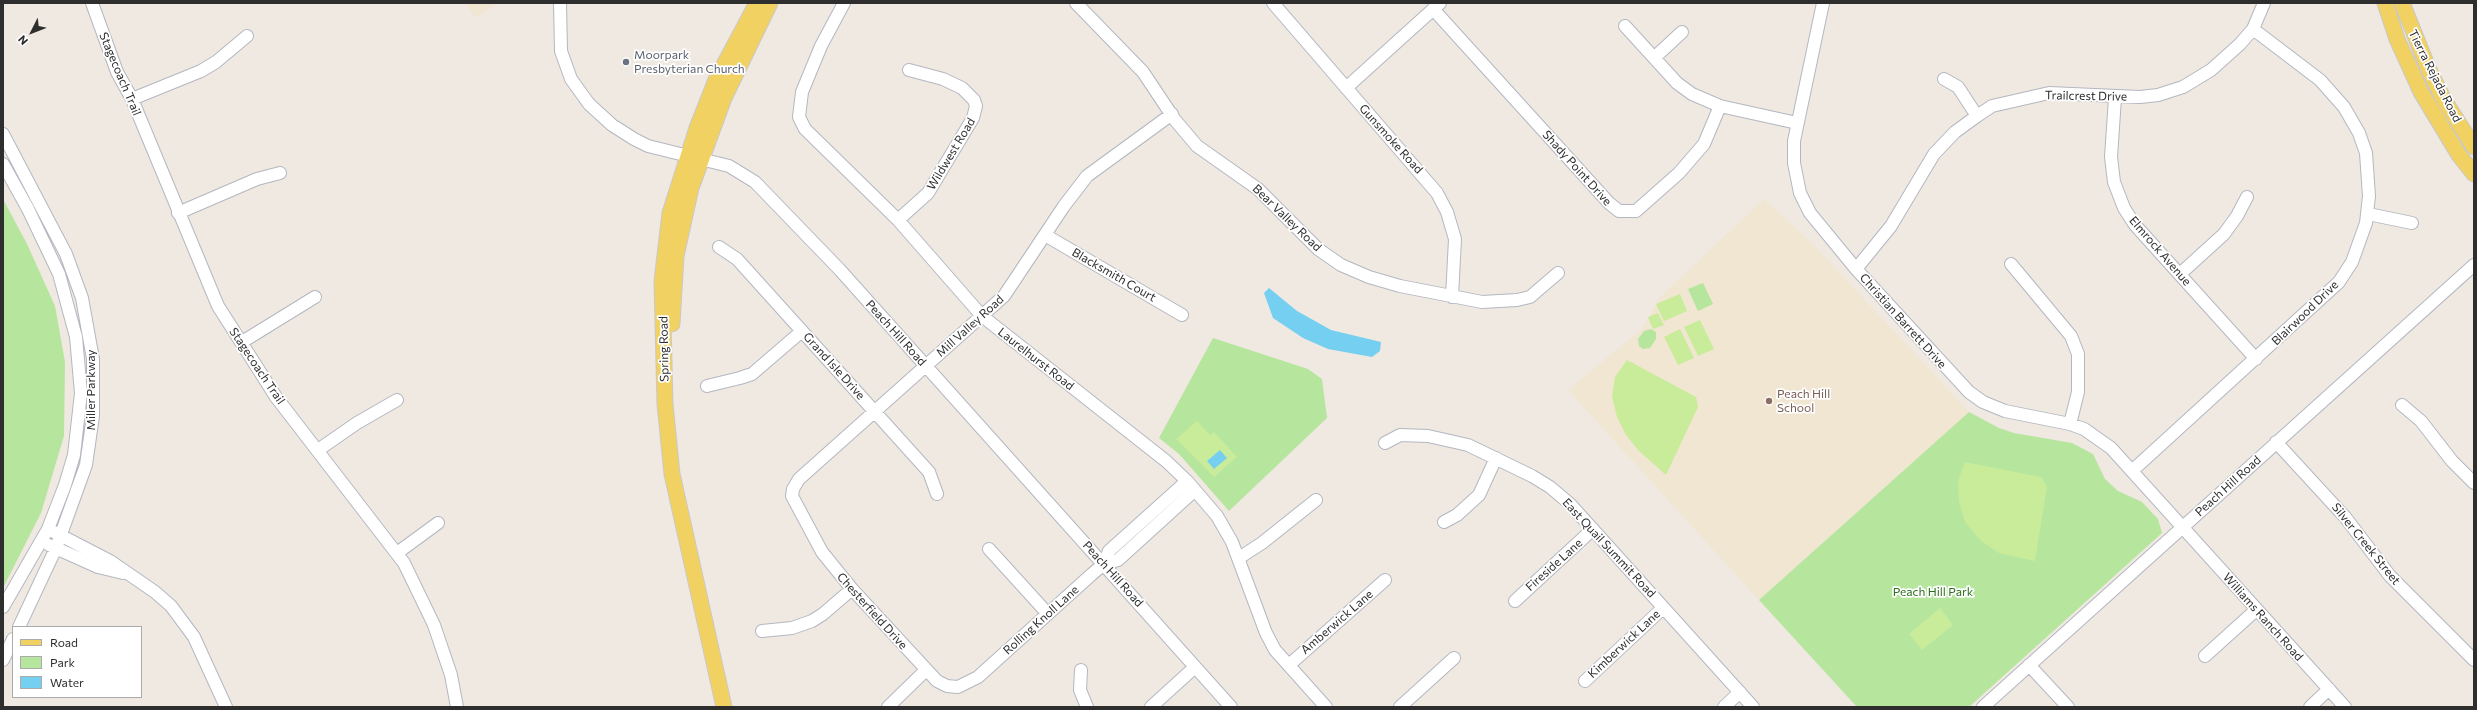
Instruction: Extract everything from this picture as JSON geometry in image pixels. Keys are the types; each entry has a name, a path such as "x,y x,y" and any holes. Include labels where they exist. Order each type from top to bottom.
{"main road":[{"name":"Spring Road","path":"731,707 682,490 672,408 671,372 676,256 691,188 694,156 716,80 757,3"},
{"name":"Spring Road","path":"724,707 676,493 667,435 662,281 670,213 694,156 770,3"},
{"name":"Tierra Rejada Road","path":"2385,3 2397,39 2421,92 2459,155 2474,174"},
{"name":"Tierra Rejada Road","path":"2402,3 2429,70 2448,106 2474,147"}],"street":[{"name":"Stagecoach Trail","path":"92,3 118,72 132,99 209,288 228,324 242,342 276,396 397,553 426,605 434,625 451,675 457,707"},
{"name":"Peach Hill Road","path":"560,3 561,51 571,79 589,104 612,125 648,146 694,156 729,166 755,182 840,270 1232,707"},
{"name":"Laurelhurst Road","path":"844,3 821,46 807,79 799,106 799,117 805,129 898,220 982,316 1166,462 1187,481 1222,525 1239,558 1266,633 1275,650 1326,707"},
{"name":"Bear Valley Road","path":"1076,3 1143,72 1172,114 1205,153 1258,189 1318,249 1329,258 1369,277 1400,286 1482,302 1517,300 1539,292 1558,273"},
{"name":"Gunsmoke Road","path":"1273,3 1428,181 1447,212 1455,239 1456,252 1452,297"},
{"name":"Christian Barrett Drive","path":"1823,3 1794,141 1794,163 1800,193 1810,214 1856,269 1969,392 1983,402 2005,411 2070,424 2102,441 2133,470 2147,489 2181,528"},
{"path":"2253,29 2264,3"},
{"path":"1346,88 1436,6"},
{"name":"Shady Point Drive","path":"1436,6 1609,203 1619,211 1636,211 1679,173 1704,144 1720,106"},
{"path":"1625,26 1677,83 1692,94 1720,106 1797,123"},
{"name":"Trailcrest Drive","path":"1856,269 1891,226 1934,154 1955,132 1992,106 2049,93 2115,98 2158,95 2183,87 2201,77 2223,61 2253,29"},
{"name":"Blairwood Drive","path":"2133,470 2339,282 2352,262 2368,214 2369,174 2366,153 2358,133 2344,108 2320,80 2253,29"},
{"path":"1654,58 1682,32"},
{"path":"132,99 201,70 216,62 247,36"},
{"name":"Wildwest Road","path":"898,220 928,193 973,118 976,106 971,96 962,88 943,80 909,70"},
{"path":"1944,79 1958,87 1977,116"},
{"name":"Elmrock Avenue","path":"2115,98 2111,157 2118,196 2135,224 2256,359"},
{"name":"Mill Valley Road","path":"792,496 793,489 799,479 1004,296 1087,176 1172,114"},
{"name":"Miller Parkway","path":"3,134 66,254 82,298 93,359 91,440 78,488 56,548 19,626"},
{"name":"Miller Parkway","path":"3,164 54,261 70,307 77,345 81,393 74,455 66,485 48,529 3,607"},
{"path":"178,213 257,179 280,173"},
{"path":"2180,274 2224,234 2237,216 2247,196"},
{"path":"2368,214 2412,223"},
{"name":"Blacksmith Court","path":"1045,235 1182,315"},
{"name":"Grand Isle Drive","path":"719,247 737,259 929,472 937,494"},
{"path":"2011,264 2070,336 2078,354 2078,392 2070,424"},
{"name":"Peach Hill Road","path":"1983,707 2474,265"},
{"path":"242,342 315,297"},
{"path":"706,386 752,374 802,331"},
{"path":"318,450 356,423 397,400"},
{"path":"2402,404 2421,421 2452,461 2474,482"},
{"name":"East Quail Summit Road","path":"1385,443 1400,435 1428,436 1468,445 1532,476 1554,491 1570,504 1753,707"},
{"name":"Silver Creek Street","path":"2276,442 2345,517 2390,576 2474,660"},
{"path":"1444,522 1458,515 1479,495 1496,458"},
{"name":"Rolling Knoll Lane","path":"978,677 1104,564 1109,552 1187,481"},
{"name":"Rolling Knoll Lane","path":"1104,564 1118,560 1195,490"},
{"name":"Chesterfield Drive","path":"792,496 822,552 852,589 926,670 940,683 952,687 964,685 978,677"},
{"path":"1239,558 1267,540 1316,500"},
{"path":"397,553 438,523"},
{"name":"Williams Ranch Road","path":"2181,528 2345,707"},
{"path":"48,529 110,561 124,573 154,592 181,618 200,647 226,707"},
{"name":"Fireside Lane","path":"1515,601 1593,529"},
{"path":"41,542 108,571 124,573"},
{"path":"989,549 1048,614"},
{"name":"Amberwick Lane","path":"1289,665 1385,580"},
{"path":"762,631 792,628 812,621 823,614 852,589"},
{"name":"Kimberwick Lane","path":"1585,681 1663,608"},
{"path":"2205,656 2256,610"},
{"path":"3,660 12,641"},
{"path":"1400,707 1454,658"},
{"path":"2029,665 2068,707"},
{"path":"1151,707 1195,667"},
{"path":"888,707 926,670"},
{"path":"1081,670 1080,690 1087,707"},
{"path":"2310,707 2329,689"},
{"path":"1724,707 1740,692"}],"shaded area":[{"path":"466,3 498,3 477,17 472,14"},
{"name":"Peach Hill School","path":"1764,199 1811,242 1969,412 1759,600 1568,390 1642,329 1659,298"}],"green space":[{"path":"3,199 27,244 55,306 65,362 64,436 41,513 3,588"},
{"path":"1703,283 1713,304 1698,311 1688,289"},
{"path":"1680,294 1687,311 1664,321 1656,304"},
{"path":"1658,313 1664,325 1653,329 1648,317"},
{"path":"1700,320 1714,349 1698,356 1684,327"},
{"path":"1651,329 1656,332 1656,339 1650,348 1643,349 1639,346 1638,339 1644,331"},
{"path":"1680,329 1694,358 1678,365 1664,337"},
{"path":"1213,338 1308,369 1322,379 1327,418 1229,511 1179,454 1159,438"},
{"path":"1627,360 1696,397 1698,407 1666,475 1639,451 1626,435 1617,417 1612,397 1615,377"},
{"name":"Peach Hill Park","path":"1969,412 1999,428 2014,433 2072,443 2093,454 2105,479 2118,491 2142,502 2158,519 2162,533 1969,707 1857,707 1759,600"},
{"path":"1197,421 1210,435 1214,432 1237,457 1214,477 1176,439"},
{"path":"1965,462 2041,477 2047,487 2035,561 1999,553 1981,541 1965,522 1959,502 1958,481"},
{"path":"1940,608 1953,625 1922,650 1909,634"}],"water":[{"path":"1269,288 1297,311 1331,330 1381,342 1380,351 1372,357 1328,349 1303,338 1273,318 1264,293"},
{"path":"1220,450 1227,458 1214,469 1207,461"}],"place":[{"name":"Moorpark Presbyterian Church","path":"626,62"},
{"name":"Peach Hill School","path":"1769,401"}]}
